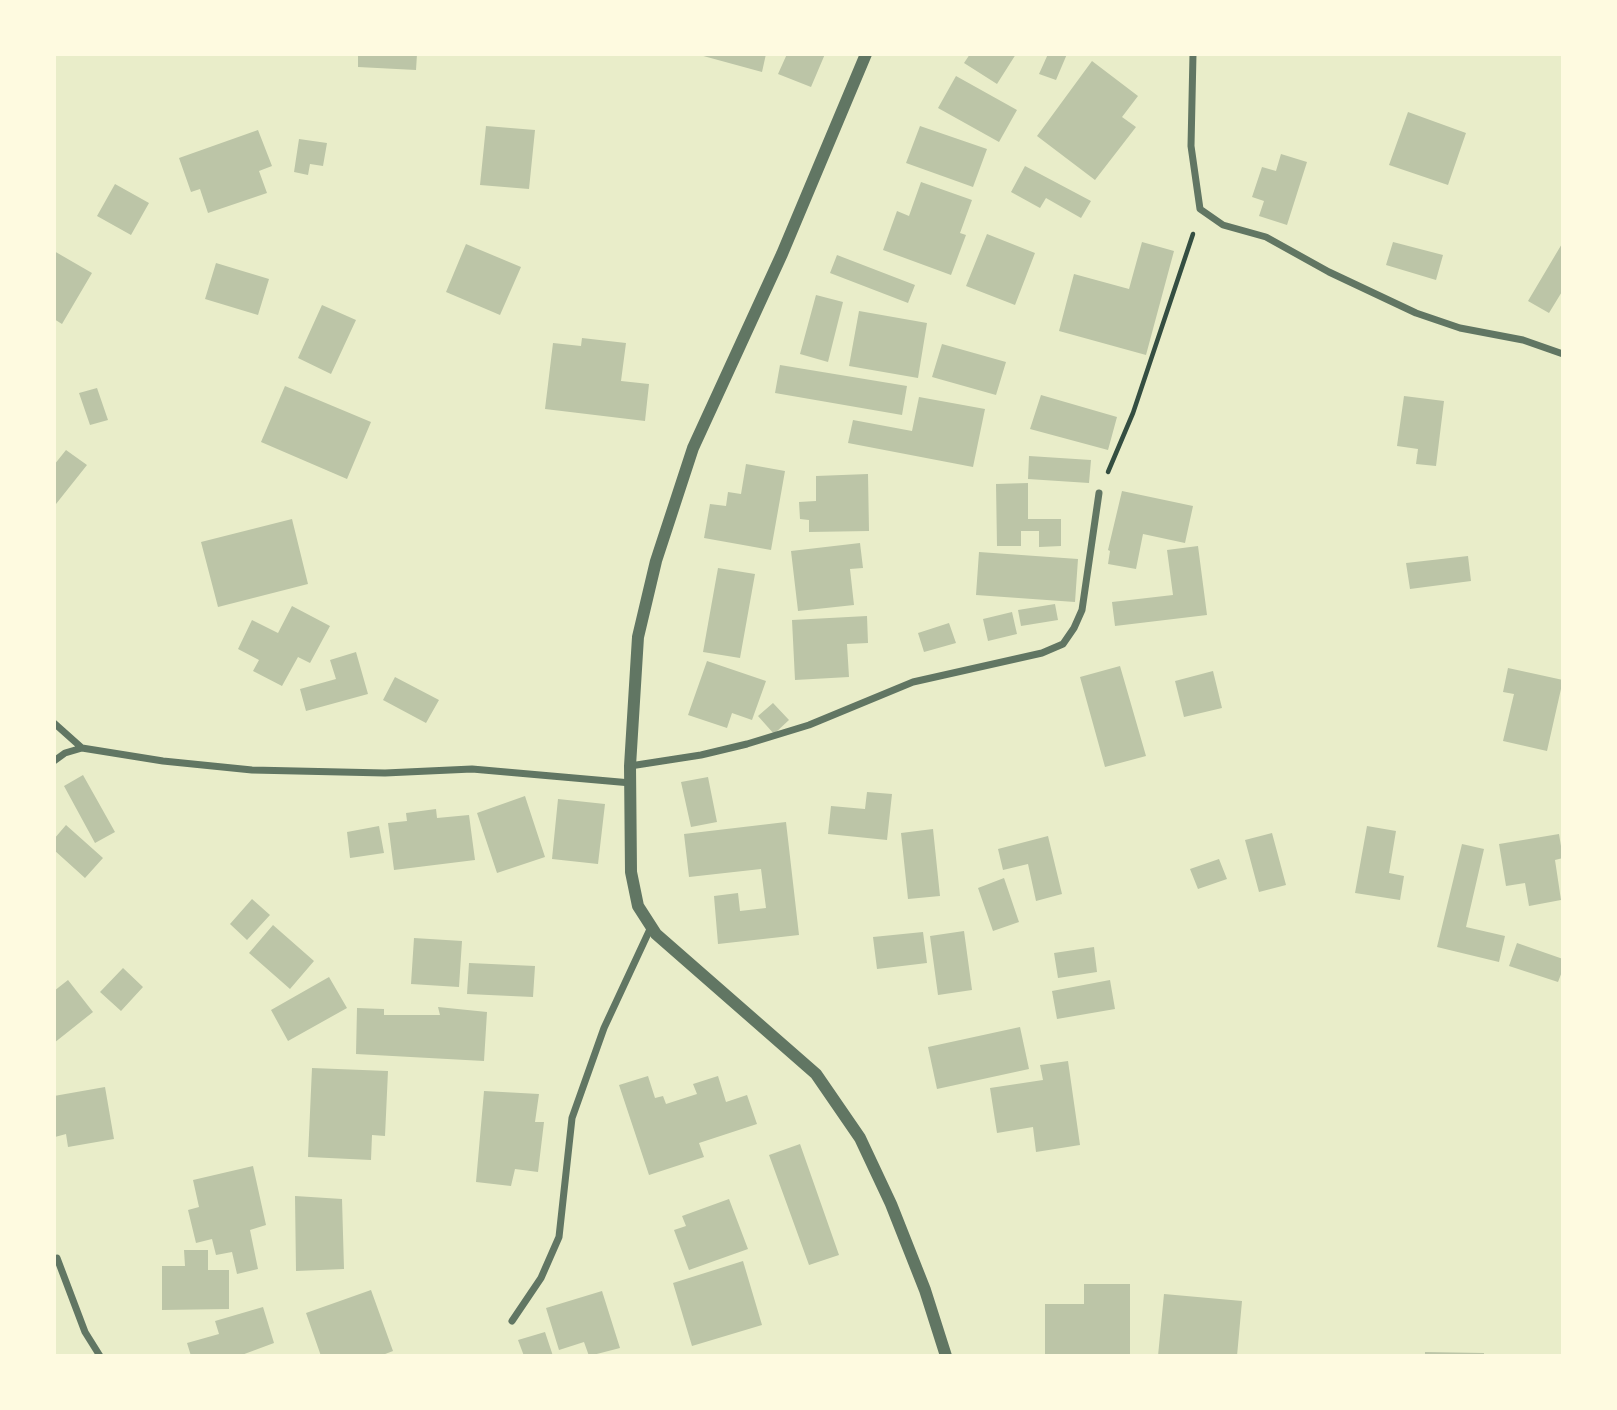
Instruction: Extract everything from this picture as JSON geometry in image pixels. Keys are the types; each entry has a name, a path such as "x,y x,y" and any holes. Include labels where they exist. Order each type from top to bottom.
{"street":[{"path":"866,54 782,254 693,448 656,561 638,637 630,766 631,872 638,906 656,934 816,1074 860,1138 891,1204 925,1290 946,1356"},
{"path":"1193,54 1191,146 1200,209 1223,225 1266,237 1329,272 1416,313 1460,328 1523,340 1563,354"},
{"path":"630,766 701,755 747,744 808,725 913,682 1042,653 1063,643 1082,610 1099,493"},
{"path":"54,723 82,748"},
{"path":"54,761 65,753 82,748 163,761 252,770 385,773 472,769 631,783"},
{"path":"512,1321 541,1278 559,1237 572,1118 604,1028 651,926"},
{"path":"57,1258 85,1332 100,1356"}],"path":[{"path":"1099,493 1133,413 1200,209"}],"building":[{"path":"358,54 417,54 416,70 358,67"},
{"path":"696,54 766,54 762,72"},
{"path":"787,54 825,54 811,87 778,74"},
{"path":"970,54 1016,54 997,84 964,63"},
{"path":"1048,54 1067,54 1056,80 1039,74"},
{"path":"1092,61 1138,96 1122,117 1136,127 1095,180 1037,136"},
{"path":"956,76 1017,110 999,142 938,108"},
{"path":"1408,112 1466,133 1448,185 1389,165"},
{"path":"486,126 535,130 529,189 480,185"},
{"path":"920,126 987,149 973,187 906,163"},
{"path":"258,130 272,166 259,171 267,193 208,213 200,189 191,192 179,158"},
{"path":"299,139 327,143 323,166 310,164 308,175 294,172"},
{"path":"1281,154 1307,162 1287,225 1259,216 1264,201 1252,197 1262,167 1276,171"},
{"path":"1025,166 1091,201 1081,218 1046,198 1040,208 1011,192"},
{"path":"921,182 972,200 960,233 966,235 951,275 883,250 897,211 909,216"},
{"path":"115,184 149,203 131,235 97,216"},
{"path":"987,234 1035,253 1015,305 966,286"},
{"path":"1142,242 1174,251 1146,355 1059,331 1074,274 1129,289"},
{"path":"1393,242 1443,255 1436,280 1386,265"},
{"path":"1563,242 1563,290 1549,313 1528,301"},
{"path":"466,244 521,267 500,315 446,292"},
{"path":"54,251 92,273 62,324 54,319"},
{"path":"837,255 915,285 908,303 830,273"},
{"path":"216,263 269,279 258,315 205,299"},
{"path":"816,295 843,302 828,362 800,354"},
{"path":"322,305 356,320 331,374 298,358"},
{"path":"859,311 927,323 918,378 849,366"},
{"path":"582,338 626,343 621,381 649,384 645,421 545,409 553,343 581,346"},
{"path":"942,344 1006,362 996,395 932,377"},
{"path":"780,365 907,386 902,415 775,393"},
{"path":"285,386 371,422 347,479 261,442"},
{"path":"97,388 108,420 90,425 79,393"},
{"path":"1041,395 1117,417 1108,450 1030,429"},
{"path":"1404,396 1444,401 1436,466 1416,464 1418,449 1397,446"},
{"path":"919,397 985,409 973,467 848,443 853,420 912,431"},
{"path":"66,450 87,465 56,504 54,465"},
{"path":"1029,456 1091,460 1089,483 1028,479"},
{"path":"746,464 785,471 771,550 704,538 710,504 726,506 728,492 741,494"},
{"path":"868,474 869,531 809,532 809,520 800,519 799,502 816,501 816,476"},
{"path":"1028,483 1028,519 1061,519 1061,546 1039,547 1039,531 1021,531 1021,546 997,546 996,484"},
{"path":"1122,491 1193,506 1185,543 1143,534 1136,569 1108,564 1108,550"},
{"path":"292,519 308,584 218,607 201,542"},
{"path":"860,543 863,568 850,569 854,605 798,611 791,551"},
{"path":"1198,546 1207,615 1115,626 1112,602 1173,595 1167,550"},
{"path":"979,552 1078,559 1075,602 976,595"},
{"path":"1468,556 1471,581 1410,589 1406,563"},
{"path":"718,568 755,574 740,658 703,652"},
{"path":"1055,604 1058,620 1021,626 1018,610"},
{"path":"292,606 330,626 310,663 298,657 282,686 253,671 259,660 238,649 252,620 278,633"},
{"path":"1012,612 1017,634 988,641 983,619"},
{"path":"867,616 868,643 847,644 849,677 795,680 792,620"},
{"path":"949,623 956,643 924,652 918,633"},
{"path":"356,652 368,694 306,711 300,689 336,679 330,660"},
{"path":"707,661 766,681 752,720 732,713 727,728 688,715"},
{"path":"1120,666 1146,756 1105,767 1080,677"},
{"path":"1508,668 1563,680 1547,751 1503,741 1514,694 1503,692"},
{"path":"1213,671 1222,708 1184,717 1175,681"},
{"path":"395,677 439,700 426,723 383,700"},
{"path":"773,703 789,720 774,734 758,716"},
{"path":"83,775 115,832 95,843 64,786"},
{"path":"708,777 717,822 691,827 681,782"},
{"path":"867,792 892,794 887,840 828,834 831,806 865,809"},
{"path":"525,796 545,857 497,873 477,813"},
{"path":"558,799 605,804 598,864 552,859"},
{"path":"436,809 437,818 469,815 475,860 394,870 388,823 407,821 406,813"},
{"path":"786,822 799,935 718,944 714,896 738,893 740,911 766,908 761,869 689,877 684,834"},
{"path":"66,825 103,858 85,878 54,850 54,839"},
{"path":"379,826 384,853 350,858 347,832"},
{"path":"1367,826 1396,831 1389,873 1404,876 1400,900 1355,893"},
{"path":"933,829 940,896 908,899 901,833"},
{"path":"1272,833 1286,885 1259,892 1245,840"},
{"path":"1559,834 1563,858 1555,860 1561,900 1529,906 1525,883 1506,886 1499,844"},
{"path":"1048,836 1062,894 1036,901 1028,864 1003,870 998,849"},
{"path":"1462,844 1484,849 1466,927 1505,936 1499,962 1437,947"},
{"path":"1219,859 1227,879 1198,889 1190,869"},
{"path":"1004,878 1019,922 993,931 978,888"},
{"path":"252,899 270,915 247,940 230,924"},
{"path":"273,925 314,961 290,989 249,953"},
{"path":"964,931 972,990 938,995 930,936"},
{"path":"923,932 927,963 877,969 873,937"},
{"path":"414,938 462,941 459,987 411,984"},
{"path":"1517,943 1563,959 1563,969 1558,982 1509,966"},
{"path":"1094,947 1097,972 1058,978 1054,953"},
{"path":"469,963 535,966 533,997 467,994"},
{"path":"123,968 143,987 121,1011 100,992"},
{"path":"329,977 347,1008 288,1041 271,1010"},
{"path":"68,980 93,1012 54,1043 54,991"},
{"path":"1110,980 1115,1009 1057,1019 1052,991"},
{"path":"438,1007 487,1012 484,1061 356,1054 357,1008 384,1009 384,1015 440,1015"},
{"path":"1020,1027 1029,1069 937,1089 928,1047"},
{"path":"1068,1061 1080,1145 1036,1152 1033,1127 997,1133 990,1088 1043,1080 1040,1065"},
{"path":"312,1068 388,1071 385,1136 372,1135 371,1160 308,1157"},
{"path":"648,1076 655,1098 663,1096 666,1104 697,1094 693,1084 718,1076 726,1102 747,1095 757,1124 699,1143 704,1157 649,1175 619,1085"},
{"path":"105,1087 114,1139 68,1147 66,1134 55,1137 54,1096"},
{"path":"484,1091 539,1094 535,1122 544,1122 538,1172 515,1169 511,1186 476,1182"},
{"path":"800,1144 839,1255 809,1265 769,1155"},
{"path":"253,1166 266,1225 250,1230 258,1269 237,1274 232,1252 216,1255 212,1239 196,1243 188,1210 199,1207 193,1180"},
{"path":"295,1196 342,1199 344,1269 296,1271"},
{"path":"729,1199 748,1249 689,1270 674,1230 686,1226 682,1216"},
{"path":"184,1250 208,1250 208,1270 229,1270 229,1309 162,1310 162,1266 185,1266"},
{"path":"743,1261 762,1325 692,1346 673,1283"},
{"path":"1084,1284 1130,1284 1130,1356 1045,1356 1045,1304 1084,1304"},
{"path":"371,1290 393,1351 380,1356 321,1356 306,1313"},
{"path":"602,1291 620,1348 589,1356 584,1342 559,1350 546,1308"},
{"path":"1164,1294 1242,1301 1237,1356 1158,1356"},
{"path":"263,1307 274,1343 239,1356 191,1356 187,1343 219,1334 215,1321"},
{"path":"545,1332 553,1356 524,1356 518,1340"},
{"path":"1425,1352 1484,1353 1484,1356 1425,1356"}]}
